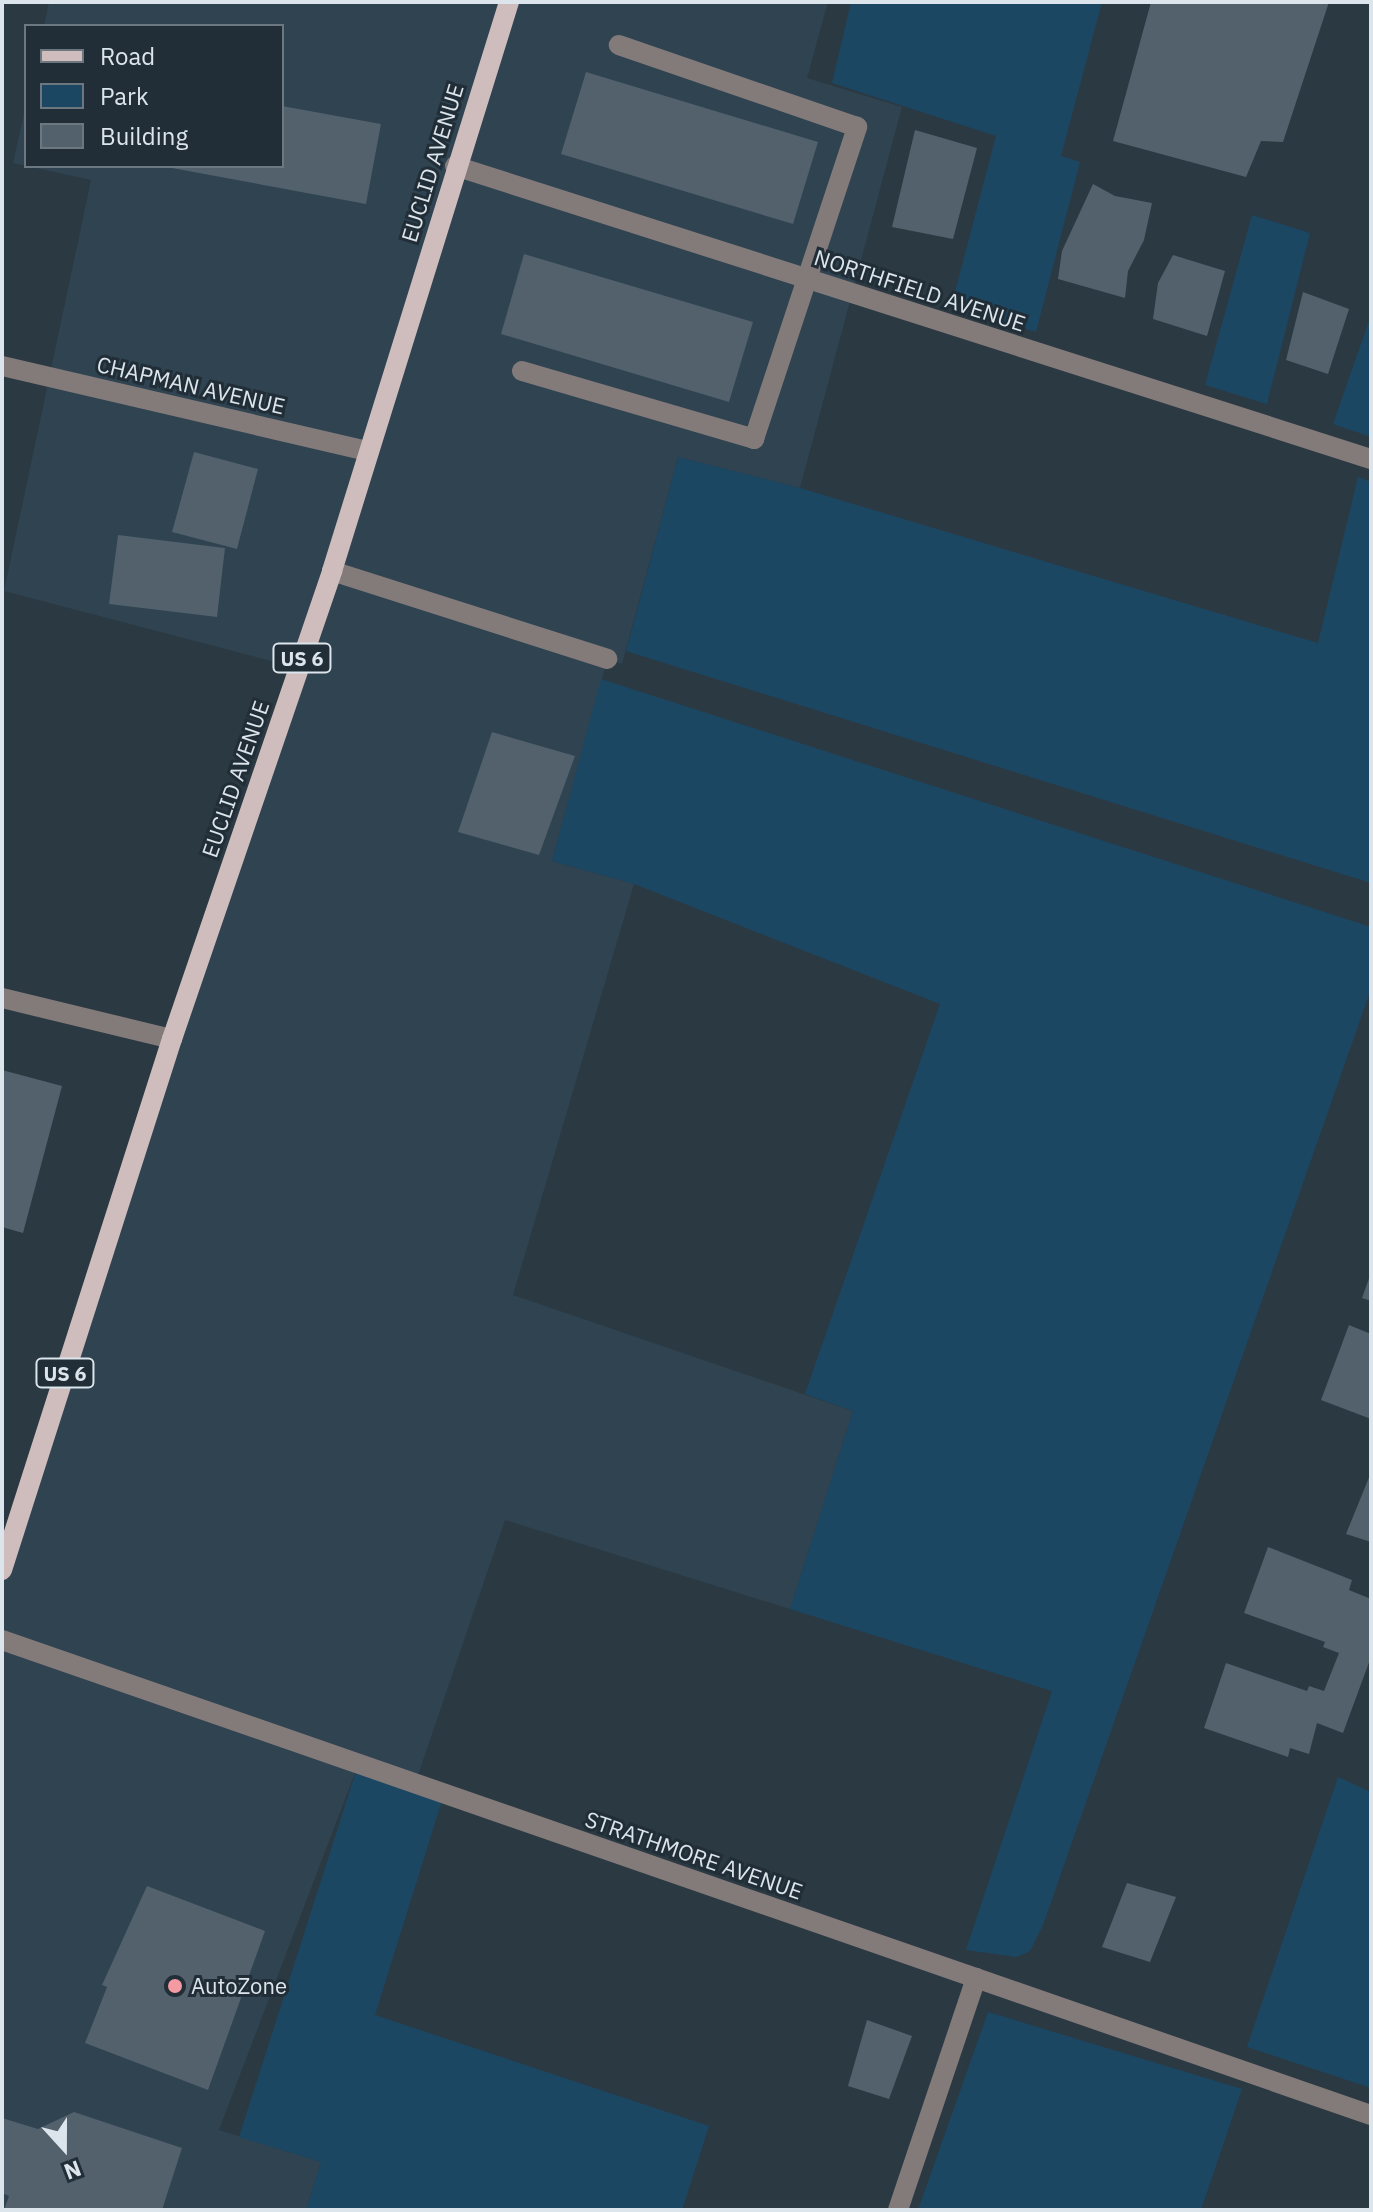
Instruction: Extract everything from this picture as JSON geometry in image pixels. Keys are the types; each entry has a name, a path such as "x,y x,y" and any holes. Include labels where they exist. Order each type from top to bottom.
{"main road":[{"name":"EUCLID AVENUE","path":"2,1570 172,1039 332,571 455,166 509,2"}],"street":[{"path":"522,371 754,439 857,127 619,45"},
{"name":"NORTHFIELD AVENUE","path":"455,166 1371,459"},
{"name":"CHAPMAN AVENUE","path":"2,366 368,451"},
{"path":"332,571 607,659"},
{"path":"2,998 172,1039"},
{"name":"STRATHMORE AVENUE","path":"2,1640 1371,2115"},
{"path":"898,2210 976,1978"}],"shaded area":[{"path":"49,2 828,2 807,78 902,107 800,488 678,457 622,664 607,660 552,861 634,884 513,1295 853,1411 790,1609 505,1520 415,1784 358,1765 219,2130 321,2162 306,2210 2,2210 2,1570 298,668 4,591 91,180 36,168 284,168 284,24 44,24"},
{"path":"24,113 24,166 13,163"}],"green space":[{"path":"851,2 1102,2 1061,156 1080,162 1036,332 951,307 996,136 832,83"},
{"path":"1252,215 1310,233 1267,404 1205,385"},
{"path":"1371,315 1371,437 1333,424"},
{"path":"678,457 800,488 1318,643 1358,477 1371,482 1371,883 626,651"},
{"path":"601,679 1371,927 1371,989 1043,1925 1030,1951 1017,1957 966,1950 1052,1691 790,1609 853,1411 805,1394 940,1004 634,884 552,861"},
{"path":"358,1765 444,1794 375,2015 709,2126 682,2210 306,2210 321,2162 239,2137"},
{"path":"1338,1777 1371,1792 1371,2088 1247,2047"},
{"path":"988,2012 1242,2089 1201,2210 918,2210"}],"building":[{"path":"1151,2 1329,2 1283,142 1261,141 1246,177 1113,141"},
{"path":"586,72 818,142 793,224 561,154"},
{"path":"284,106 381,124 366,204 172,168 284,168"},
{"path":"915,130 977,148 953,239 892,227"},
{"path":"1093,184 1115,196 1152,203 1144,240 1128,271 1125,298 1058,279 1062,251"},
{"path":"524,254 753,322 729,402 501,334"},
{"path":"1173,255 1225,271 1207,336 1153,319 1158,283"},
{"path":"1303,292 1349,309 1328,374 1286,360"},
{"path":"194,452 258,469 237,549 172,532"},
{"path":"118,535 225,548 217,617 109,604"},
{"path":"492,732 575,756 539,855 458,832"},
{"path":"2,1070 62,1086 23,1233 2,1227"},
{"path":"1371,1273 1371,1301 1362,1298"},
{"path":"1349,1325 1371,1334 1371,1419 1321,1400"},
{"path":"1371,1475 1371,1542 1346,1534"},
{"path":"1268,1547 1352,1580 1349,1590 1371,1599 1371,1657 1343,1733 1317,1723 1309,1754 1290,1748 1288,1757 1204,1728 1226,1663 1307,1691 1309,1686 1324,1691 1339,1653 1323,1647 1325,1642 1244,1613"},
{"path":"1127,1883 1176,1897 1150,1962 1102,1947"},
{"path":"147,1886 265,1931 208,2090 85,2043 107,1987 102,1985"},
{"path":"867,2020 912,2036 889,2099 848,2086"},
{"path":"74,2112 182,2148 162,2210 4,2210 9,2196 2,2193 2,2118 38,2129"}],"place":[{"name":"AutoZone","path":"175,1986"}]}
